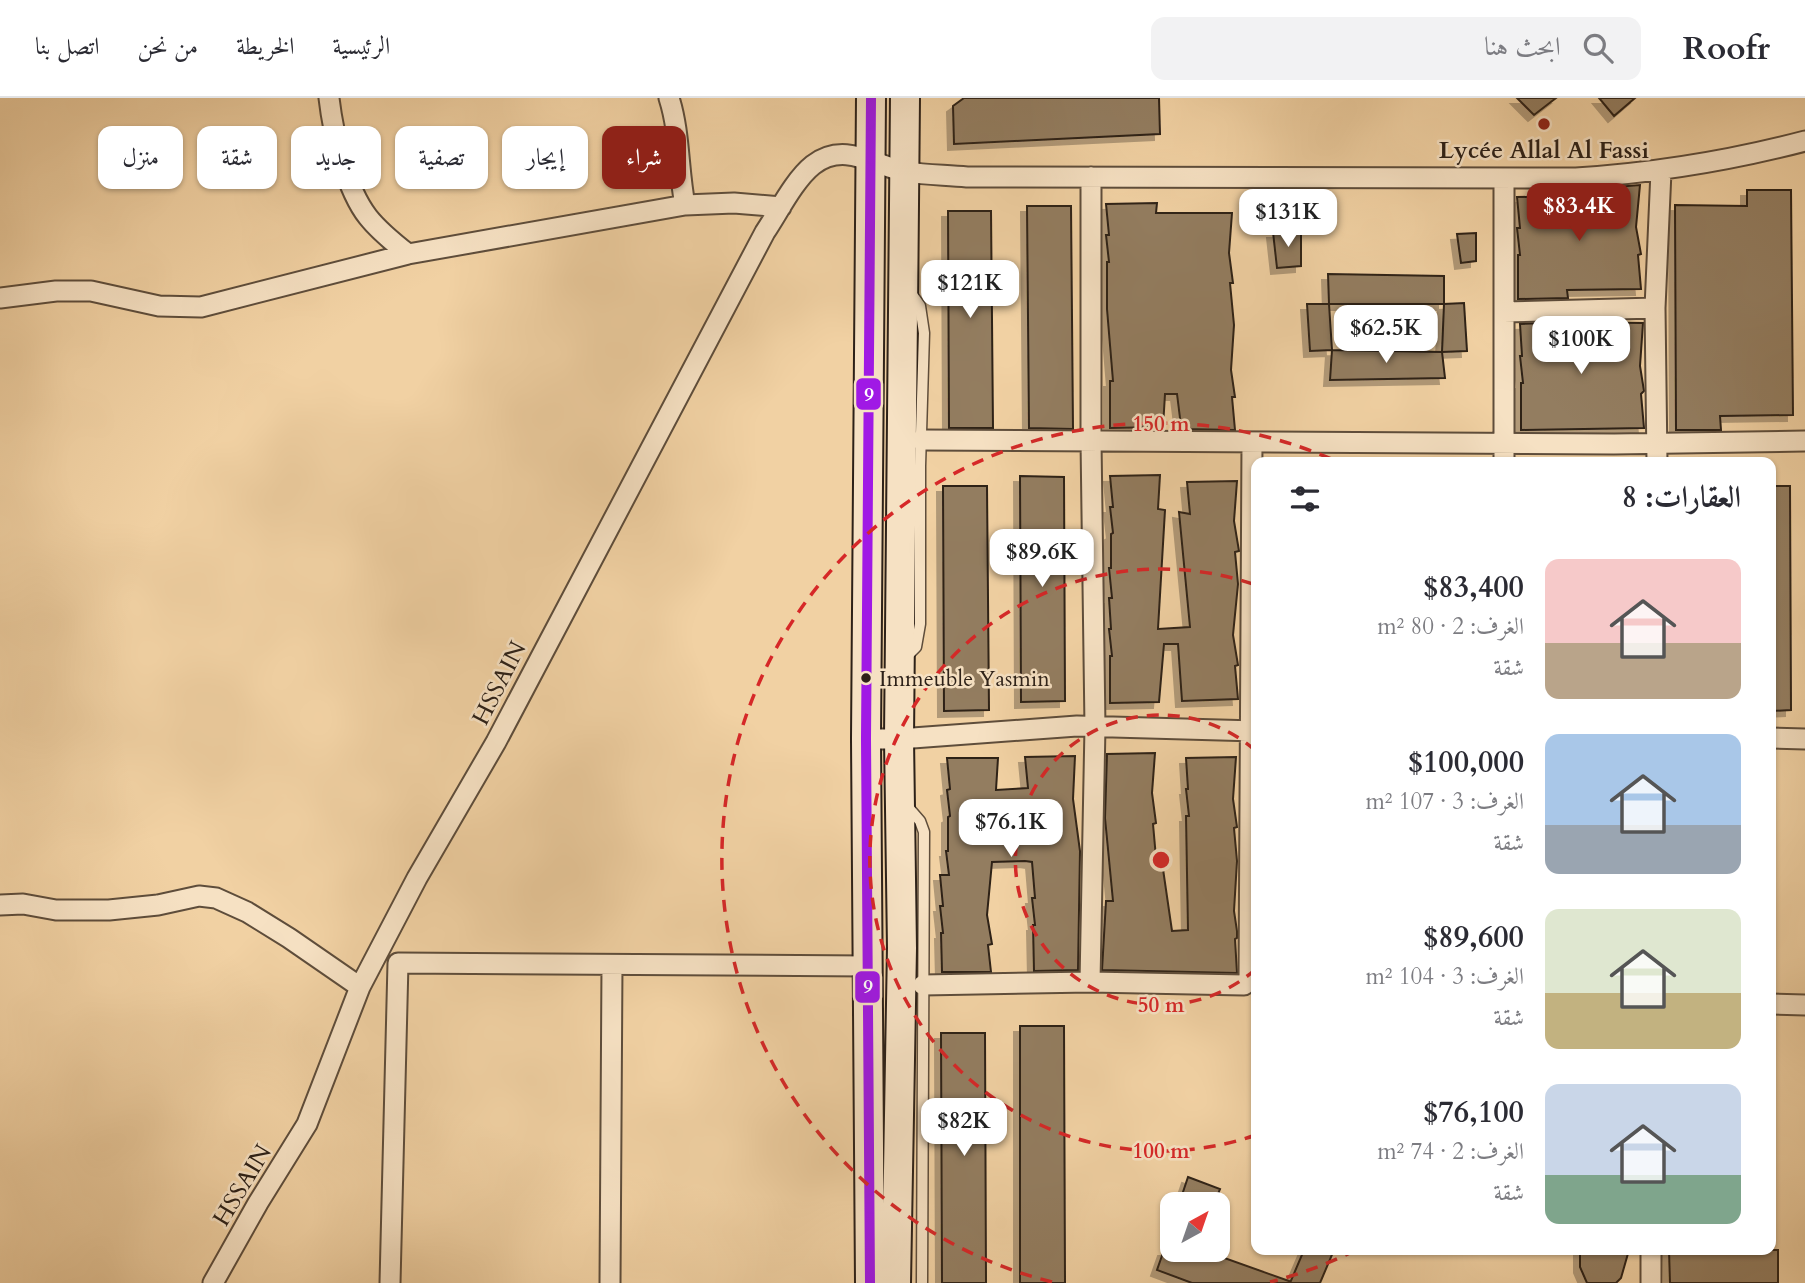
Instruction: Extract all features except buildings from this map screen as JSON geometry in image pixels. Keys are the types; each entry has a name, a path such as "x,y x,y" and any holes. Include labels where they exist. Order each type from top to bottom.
{"street":[{"path":"329,98 338,145 358,200 367,216 408,254"},
{"path":"668,98 677,138 685,205"},
{"path":"870,1283 866,739 872,98"},
{"path":"896,1283 902,948 899,739 905,98"},
{"name":"HSSAIN","path":"213,1283 307,1124 360,987 417,878 496,742 740,279 781,207 813,164 837,155 872,159 904,172 967,177 1576,178 1661,171 1741,158 1805,141"},
{"path":"1658,453 1655,308 1661,171"},
{"path":"1090,982 1095,727 1091,177"},
{"path":"1504,178 1504,452"},
{"path":"0,298 56,290 91,291 159,306 201,307 408,254 685,205 734,203 781,207"},
{"path":"1504,312 1655,308"},
{"path":"921,440 1252,442 1504,452 1658,453 1805,441"},
{"path":"1252,442 1252,457"},
{"path":"866,739 1095,727 1251,731"},
{"path":"1776,738 1805,739"},
{"path":"0,905 23,904 56,910 109,910 158,905 199,896 216,898 247,912 360,987"},
{"path":"923,985 1090,982 1244,985 1249,981 1251,950"},
{"path":"390,1283 398,963 868,966"},
{"path":"610,1283 612,965"},
{"path":"1776,1004 1805,1005"},
{"path":"1651,1255 1651,1283"}],"lane":[{"path":"900,663 916,648 920,624 923,333 920,306 903,284"},
{"path":"901,801 914,814 924,832 922,1283"}],"transit line":[{"name":"9","path":"870,1283 866,739 871,98"}],"place":[{"name":"Lycée Allal Al Fassi","path":"1544,124"},
{"name":"Immeuble Yasmin","path":"866,678"}]}
